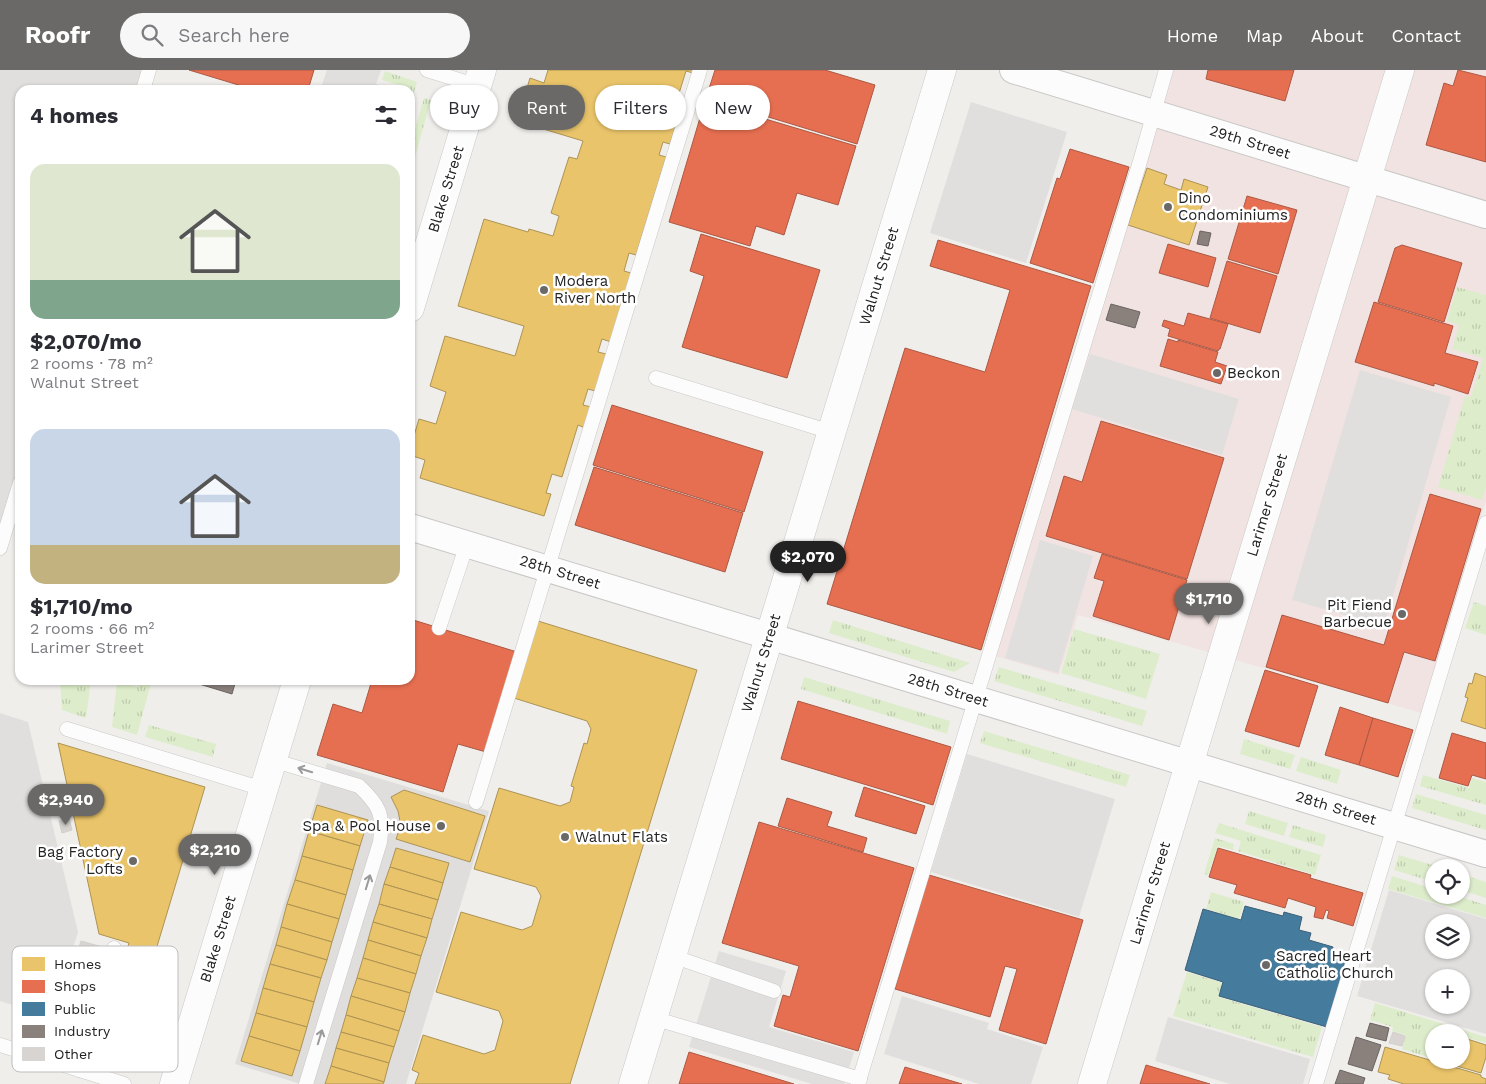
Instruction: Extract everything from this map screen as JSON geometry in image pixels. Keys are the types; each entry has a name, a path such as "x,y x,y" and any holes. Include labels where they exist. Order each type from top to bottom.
{"street":[{"name":"Walnut Street","path":"633,1084 942,70"},
{"name":"29th Street","path":"1013,70 1486,215"},
{"name":"Larimer Street","path":"1092,1084 1400,70"},
{"name":"Blake Street","path":"415,272 417,258 480,78"},
{"name":"28th Street","path":"415,528 1486,854"},
{"name":"Blake Street","path":"178,1071 295,685"},
{"name":"Blake Street","path":"174,1084 178,1072"}],"lane":[{"path":"144,85 149,70"},
{"path":"427,70 480,78"},
{"path":"476,802 700,70"},
{"path":"653,1018 859,1082 1166,70"},
{"path":"656,378 832,432"},
{"path":"0,548 15,499"},
{"path":"1316,1084 1486,523"},
{"path":"439,628 467,544"},
{"path":"67,729 264,789"},
{"path":"272,760 359,786 378,809 382,824 377,851 306,1084"},
{"path":"672,956 774,991"},
{"path":"0,1045 12,1049"},
{"path":"85,1072 124,1084"}],"shaded area":[{"path":"0,70 144,70 140,85 15,85 15,494 0,543"},
{"path":"327,70 381,70 376,84 379,85 322,85"},
{"path":"1170,70 1486,70 1486,501 1421,713 1078,615 1059,675 995,656"},
{"path":"971,102 1067,132 1026,263 930,233"},
{"path":"1090,354 1239,399 1222,455 1072,409"},
{"path":"1360,370 1451,397 1384,626 1292,600"},
{"path":"1040,540 1093,556 1058,673 1005,658"},
{"path":"0,713 28,722 78,932 74,946 12,946 12,1005 0,1001"},
{"path":"967,754 1115,799 1079,917 931,872"},
{"path":"327,763 489,811 406,1084 301,1084 235,1064"},
{"path":"1389,890 1425,901 1425,904 1436,904 1469,914 1425,914 1425,959 1470,959 1470,914 1486,919 1486,1034 1470,1029 1470,1024 1452,1024 1357,996"},
{"path":"719,951 786,971 769,1027 854,1052 844,1084 812,1084 689,1047"},
{"path":"902,996 989,1023 987,1029 1043,1047 1031,1084 979,1084 884,1054"},
{"path":"1168,1017 1310,1059 1303,1084 1230,1084 1155,1061"}],"green space":[{"path":"385,71 417,82 415,89 415,85 399,85 382,80"},
{"path":"424,98 430,100 430,104 415,157 415,129"},
{"path":"1457,287 1486,295 1486,488 1482,500 1438,487 1465,396 1471,397 1483,358 1452,349 1459,325 1447,321"},
{"path":"1474,602 1486,606 1486,635 1465,628"},
{"path":"833,620 970,663 954,672 829,633"},
{"path":"1074,629 1160,654 1146,699 1061,673"},
{"path":"999,667 1147,711 1142,726 994,681"},
{"path":"804,677 950,721 947,734 801,689"},
{"path":"60,685 90,685 86,718 62,710"},
{"path":"117,685 138,687 139,685 151,685 137,735 112,727"},
{"path":"149,725 216,744 213,757 145,737"},
{"path":"984,731 1130,775 1126,787 980,743"},
{"path":"1244,739 1295,755 1290,769 1240,754"},
{"path":"1301,757 1341,770 1337,784 1296,771"},
{"path":"1423,775 1469,788 1472,778 1486,782 1486,805 1420,786"},
{"path":"1416,794 1486,815 1486,830 1412,808"},
{"path":"1249,811 1288,823 1284,836 1245,824"},
{"path":"1219,823 1321,855 1315,875 1238,851 1241,841 1215,833"},
{"path":"1293,825 1326,835 1323,847 1289,837"},
{"path":"1215,838 1234,844 1233,850 1218,846 1208,875 1204,874"},
{"path":"1399,855 1425,863 1425,879 1394,870"},
{"path":"1392,876 1425,886 1425,900 1388,889"},
{"path":"1470,877 1486,882 1486,898 1470,893"},
{"path":"1211,892 1244,902 1239,919 1206,909"},
{"path":"1470,900 1486,905 1486,918 1439,904 1470,904"},
{"path":"1187,972 1223,983 1219,997 1322,1027 1313,1057 1173,1016"},
{"path":"1375,1003 1444,1024 1425,1024 1425,1056 1402,1049 1406,1035 1392,1031 1393,1027 1370,1020"},
{"path":"1470,1032 1486,1037 1486,1043 1470,1039"}],"building: Homes":[{"name":"Modera River North","path":"548,70 694,70 693,73 686,71 682,85 595,85 595,130 674,130 670,144 663,142 659,155 666,157 636,255 629,253 624,271 631,273 611,342 602,339 598,352 606,354 595,391 588,389 583,405 591,407 585,428 578,425 562,477 552,474 546,493 551,494 544,516 420,478 425,460 415,457 415,432 419,419 436,424 446,392 430,386 445,336 515,356 524,326 458,306 484,219 528,232 529,229 553,236 559,216 551,213 569,157 577,159 583,141 547,130 585,130 585,85 528,85 530,78 544,83"},
{"name":"Dino Condominiums","path":"1147,168 1167,175 1164,184 1181,190 1184,179 1208,187 1189,245 1128,225"},
{"name":"Walnut Flats","path":"538,621 697,670 570,1084 415,1084 419,1073 412,1070 423,1035 484,1054 495,1050 503,1021 499,1011 436,992 461,912 522,930 532,926 541,896 536,887 474,869 499,788 560,806 570,802 574,787 571,786 584,743 587,744 591,729 587,721 514,698"},
{"path":"1475,673 1486,677 1486,729 1461,721 1468,698 1465,697 1469,683 1472,684"},
{"name":"Bag Factory Lofts","path":"58,743 205,787 157,946 128,946 129,943 99,934"},
{"name":"Spa & Pool House","path":"404,790 485,816 470,862 396,839 400,821 398,811 391,797"},
{"path":"317,805 368,820 360,846 309,831"},
{"path":"309,831 360,846 353,870 302,856"},
{"path":"396,848 449,863 443,883 390,867"},
{"path":"302,856 353,870 346,895 295,880"},
{"path":"390,867 443,883 438,900 384,884"},
{"path":"295,880 346,895 339,919 287,904"},
{"path":"384,884 438,900 432,919 379,904"},
{"path":"287,904 339,919 332,942 281,927"},
{"path":"379,904 432,919 427,938 373,922"},
{"path":"373,922 427,938 421,956 368,940"},
{"path":"281,927 332,942 327,960 276,945"},
{"path":"368,940 421,956 416,974 363,958"},
{"path":"276,945 327,960 321,978 270,964"},
{"path":"363,958 416,974 410,993 357,978"},
{"path":"270,964 321,978 314,1002 263,988"},
{"path":"357,978 410,993 405,1012 351,996"},
{"path":"263,988 314,1002 307,1027 256,1013"},
{"path":"351,996 405,1012 399,1031 346,1015"},
{"path":"256,1013 307,1027 300,1051 249,1036"},
{"path":"346,1015 399,1031 394,1047 341,1032"},
{"path":"341,1032 394,1047 389,1063 336,1048"},
{"path":"249,1036 300,1051 292,1076 241,1061"},
{"path":"1470,1040 1486,1045 1486,1057 1481,1073 1467,1069 1470,1069"},
{"path":"1385,1047 1425,1059 1425,1069 1460,1069 1481,1075 1481,1077 1486,1079 1486,1084 1404,1084 1388,1079 1390,1075 1378,1072"},
{"path":"336,1048 389,1063 384,1082 331,1066"},
{"path":"331,1066 384,1082 383,1084 325,1084"}],"building: Shops":[{"path":"189,70 314,70 310,85 238,85"},
{"path":"715,70 825,70 875,85 857,144 770,117 770,85 710,85"},
{"path":"1208,70 1294,70 1285,101 1206,79"},
{"path":"1458,70 1486,77 1486,162 1426,145 1444,83 1453,86"},
{"path":"770,120 856,146 838,205 797,193 784,235 756,226 750,246 669,222 696,130 770,130"},
{"path":"1070,149 1129,167 1093,283 1030,263 1057,178 1060,179"},
{"path":"1247,196 1297,210 1278,274 1228,259"},
{"path":"701,234 820,270 787,378 682,347 704,276 690,271"},
{"path":"938,240 1091,286 981,650 827,604 905,348 985,372 1010,290 930,266"},
{"path":"1168,244 1216,258 1208,287 1159,273"},
{"path":"1402,245 1462,263 1444,322 1378,302 1395,248"},
{"path":"1227,261 1277,276 1260,333 1210,318"},
{"path":"1374,302 1453,326 1445,353 1478,362 1468,394 1434,383 1434,386 1355,362"},
{"path":"1188,313 1228,324 1218,351 1168,336 1170,329 1162,326 1164,320 1184,326"},
{"path":"1168,339 1178,342 1178,340 1218,352 1215,362 1227,366 1221,384 1160,366"},
{"path":"612,405 763,452 744,512 593,465"},
{"path":"1101,421 1224,458 1187,579 1046,536 1064,476 1082,482"},
{"path":"594,467 743,513 725,572 575,525"},
{"path":"1430,494 1481,509 1435,661 1404,652 1388,703 1266,667 1282,615 1384,645"},
{"path":"1102,554 1187,580 1169,640 1093,616 1104,581 1094,578"},
{"path":"415,621 517,652 486,752 458,744 443,792 317,755 333,704 362,713 370,685 415,685"},
{"path":"1265,670 1318,686 1299,747 1245,731"},
{"path":"798,701 951,747 933,805 781,759"},
{"path":"1340,707 1373,718 1359,765 1325,755"},
{"path":"1373,718 1413,730 1398,777 1359,765"},
{"path":"1452,733 1486,743 1486,779 1472,775 1468,786 1439,778"},
{"path":"864,787 925,806 916,834 855,816"},
{"path":"787,798 832,812 827,826 867,838 863,852 778,826"},
{"path":"759,822 914,868 858,1051 774,1026 783,995 790,997 799,966 722,943"},
{"path":"1218,848 1311,875 1310,878 1363,893 1353,926 1327,918 1329,911 1326,910 1323,919 1314,917 1316,907 1288,898 1285,908 1234,893 1237,885 1209,877"},
{"path":"929,875 1083,920 1046,1044 999,1030 1017,969 1005,966 990,1017 895,989"},
{"path":"689,1052 794,1084 679,1084"},
{"path":"1146,1065 1210,1084 1140,1084"},
{"path":"905,1067 962,1084 899,1084"}],"building: Public":[{"name":"Sacred Heart Catholic Church","path":"1245,906 1283,916 1284,912 1302,917 1299,930 1311,933 1309,940 1333,947 1331,955 1347,960 1327,1027 1219,996 1223,982 1185,970 1203,909 1241,920"}],"building: Industry":[{"path":"1200,231 1211,233 1208,246 1197,244"},
{"path":"1111,304 1140,312 1135,328 1106,320"},
{"path":"202,685 235,685 232,694"},
{"path":"1370,1023 1389,1028 1386,1041 1366,1036"},
{"path":"1356,1037 1381,1045 1372,1071 1348,1064"},
{"path":"1340,1070 1365,1078 1363,1084 1335,1084"}],"building: Other":[{"path":"69,818 72,830 62,833 59,821"},
{"path":"81,941 99,946 79,946"},
{"path":"1393,1032 1405,1036 1402,1046 1389,1043"}],"place":[{"name":"Dino Condominiums","path":"1168,207"},
{"name":"Modera River North","path":"544,290"},
{"name":"Beckon","path":"1217,373"},
{"name":"Pit Fiend Barbecue","path":"1402,614"},
{"name":"Spa & Pool House","path":"441,826"},
{"name":"Walnut Flats","path":"565,837"},
{"name":"Bag Factory Lofts","path":"133,861"},
{"name":"Sacred Heart Catholic Church","path":"1266,965"}]}
